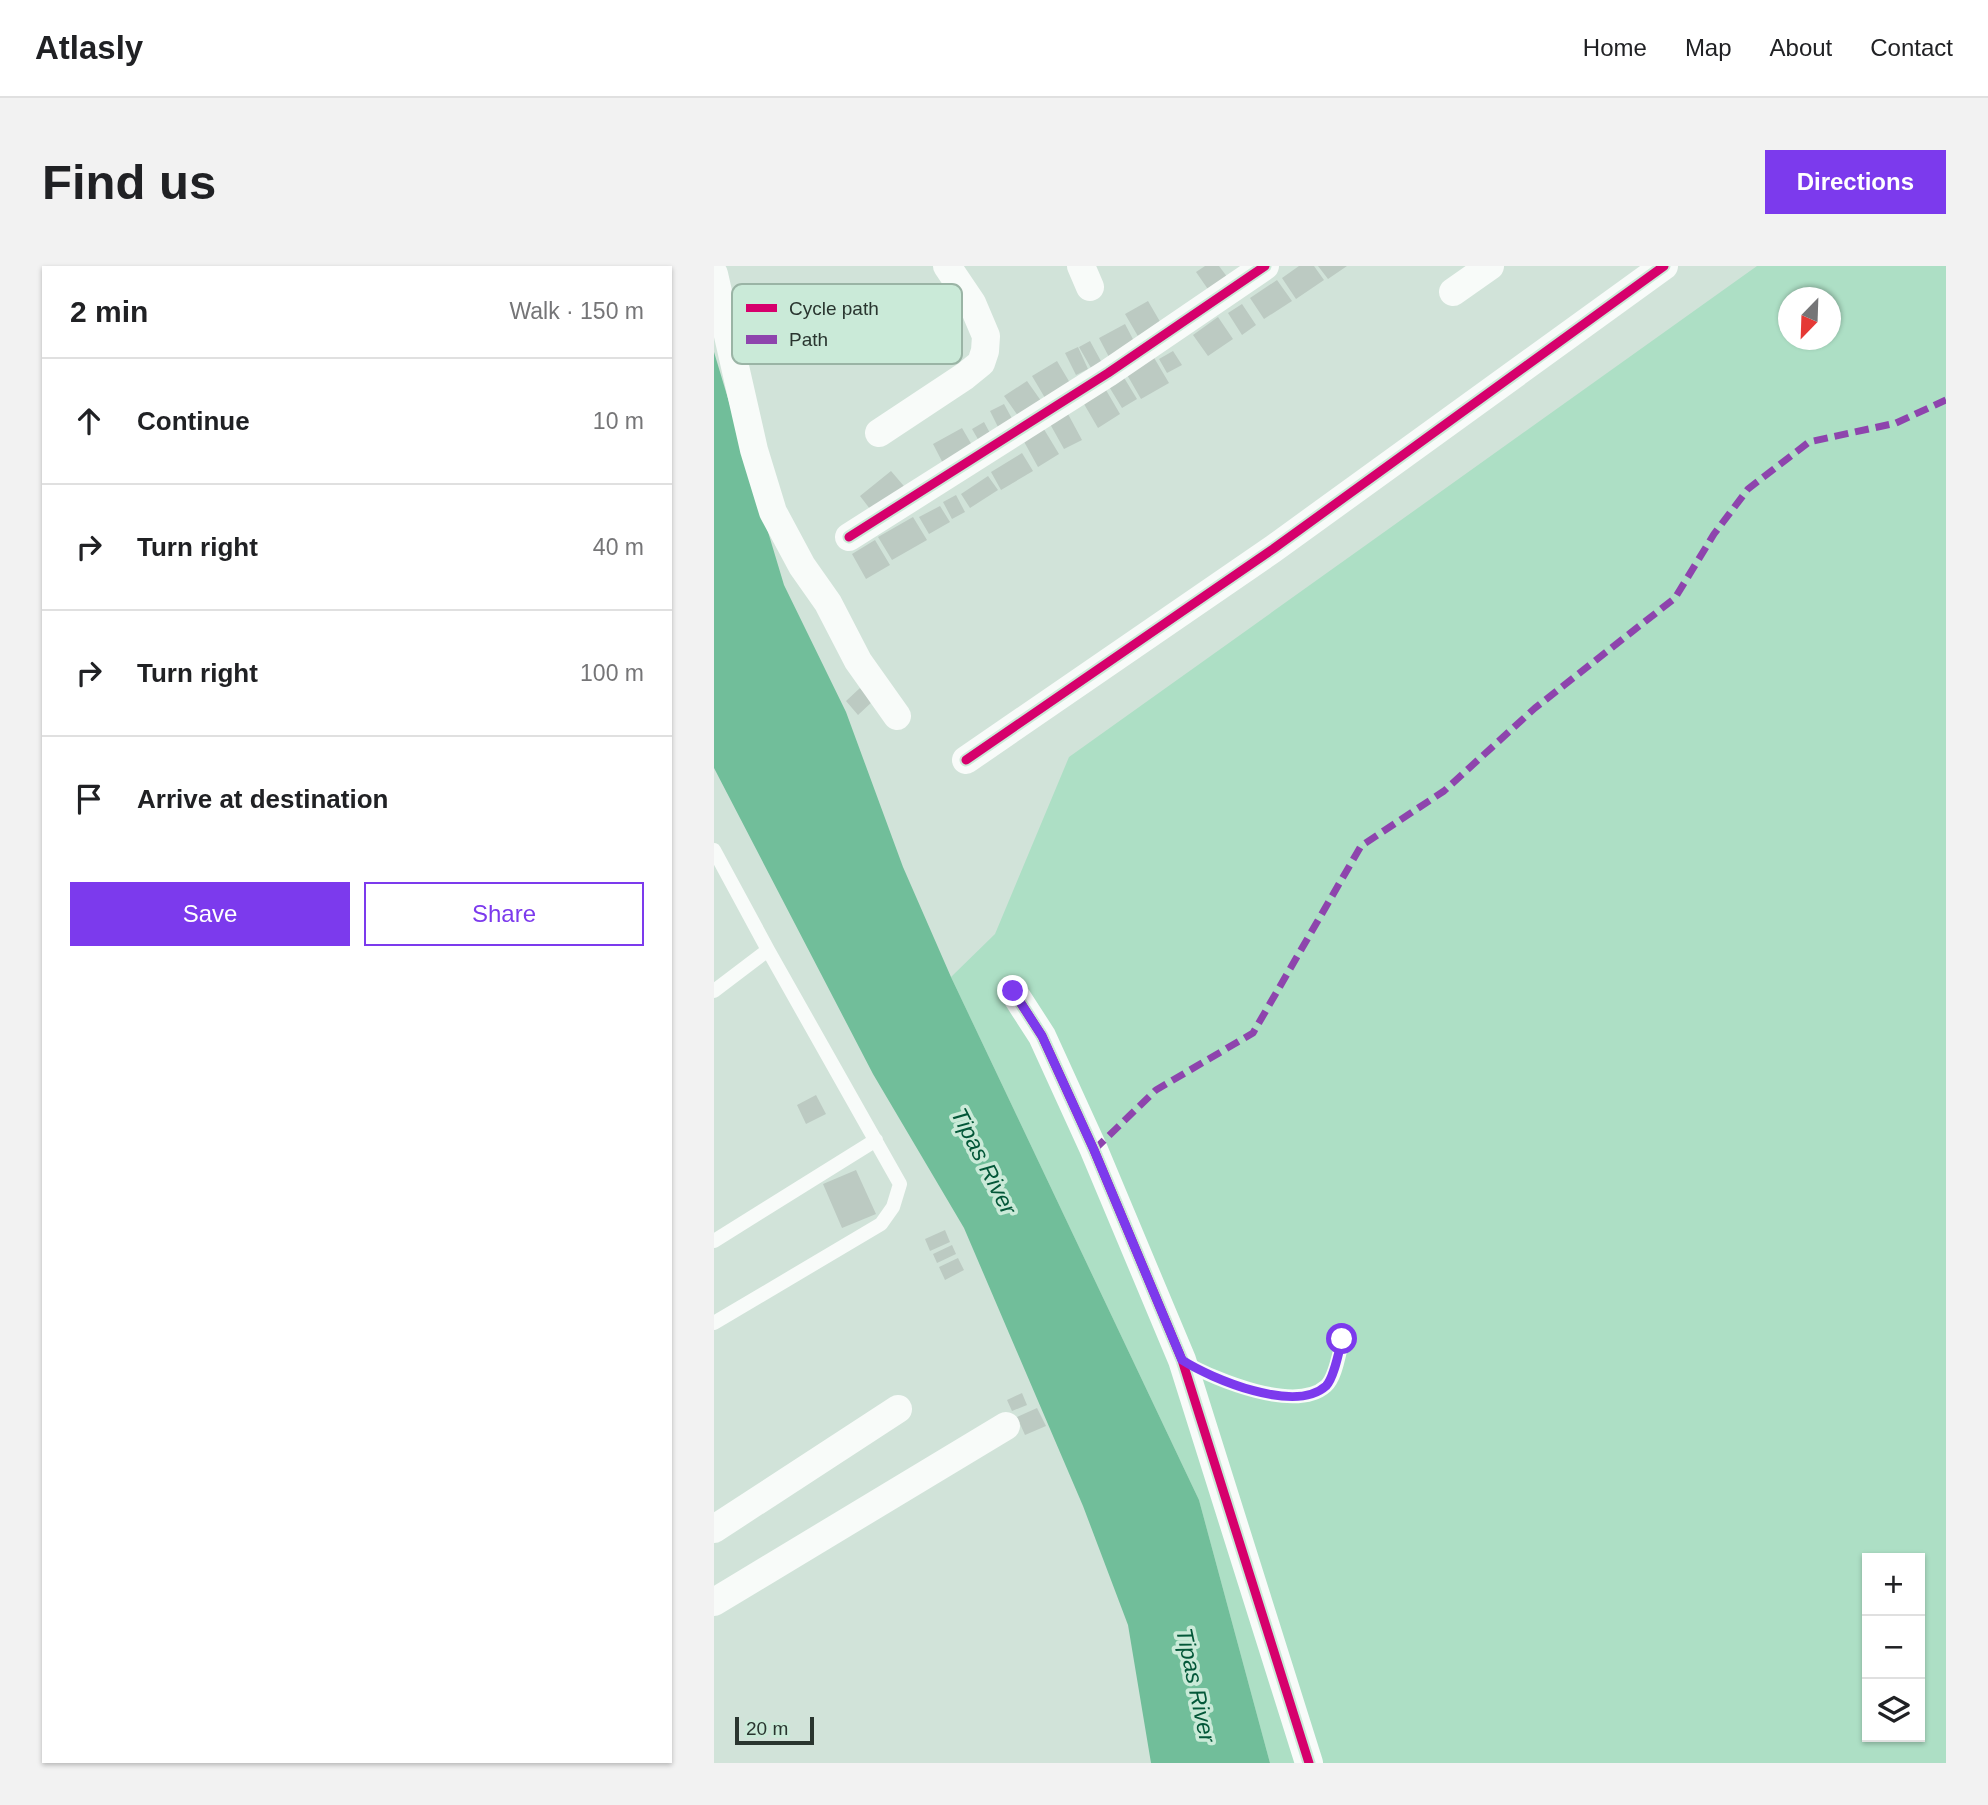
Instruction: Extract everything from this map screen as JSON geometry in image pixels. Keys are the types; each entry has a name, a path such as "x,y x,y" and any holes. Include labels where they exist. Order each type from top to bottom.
{"street":[{"path":"947,266 959,284"},
{"path":"849,537 1108,373 1265,266"},
{"path":"1452,292 1490,266"},
{"path":"966,760 1273,549 1664,266"},
{"path":"714,274 732,353"},
{"path":"879,433 981,363 986,336 972,303 962,288"},
{"path":"734,364 754,450 773,512 802,566 828,603 858,662 897,716"},
{"path":"1013,991 1048,1049 1094,1150 1182,1360 1308,1763"},
{"path":"714,1529 898,1409"},
{"path":"714,1602 1006,1426"}],"lane":[{"path":"714,850 900,1184 893,1207 881,1224 714,1323"},
{"path":"714,991 768,950"},
{"path":"714,1241 876,1140"},
{"path":"1182,1360 1206,1375 1224,1382 1296,1398 1314,1393 1327,1385 1342,1339"}],"shaded area":[{"path":"1757,266 1946,266 1946,1763 1270,1763 1199,1500 951,977 995,934 1069,757"}],"water":[{"name":"Tipas River","path":"714,352 784,585 846,712 903,867 951,977 1199,1500 1270,1763 1151,1763 1128,1625 1083,1506 964,1228 873,1074 714,768"}],"building":[{"path":"1205,266 1219,266 1231,282 1212,295 1196,272"},
{"path":"1299,266 1314,266 1324,280 1296,299 1282,278"},
{"path":"1318,266 1347,266 1328,279"},
{"path":"1277,280 1292,301 1264,319 1250,298"},
{"path":"1148,301 1162,325 1139,338 1125,314"},
{"path":"1242,304 1256,325 1242,335 1228,313"},
{"path":"1218,317 1233,339 1208,356 1193,335"},
{"path":"1125,324 1135,343 1109,357 1099,338"},
{"path":"1090,341 1102,363 1091,368 1079,347"},
{"path":"1078,347 1088,369 1076,375 1065,353"},
{"path":"1173,351 1182,365 1167,373 1159,359"},
{"path":"1153,356 1169,383 1141,399 1126,373"},
{"path":"1057,361 1073,388 1048,403 1032,376"},
{"path":"1123,376 1137,399 1122,408 1108,385"},
{"path":"1027,381 1044,405 1021,420 1004,396"},
{"path":"1106,390 1120,414 1098,428 1084,404"},
{"path":"1004,404 1015,424 1000,431 990,411"},
{"path":"1068,414 1082,440 1064,449 1050,424"},
{"path":"984,422 991,435 979,441 972,429"},
{"path":"1042,426 1059,454 1038,467 1022,438"},
{"path":"962,428 976,452 946,469 933,444"},
{"path":"1022,453 1033,471 1001,490 991,472"},
{"path":"891,471 909,492 877,518 860,496"},
{"path":"988,476 998,490 970,508 961,494"},
{"path":"956,495 965,512 952,519 943,502"},
{"path":"940,506 950,522 929,534 919,517"},
{"path":"913,517 927,540 892,560 878,537"},
{"path":"875,540 890,565 866,579 852,554"},
{"path":"860,688 873,701 858,715 846,701"},
{"path":"816,1095 826,1114 806,1124 797,1105"},
{"path":"856,1170 876,1214 842,1228 823,1184"},
{"path":"945,1230 950,1242 930,1251 925,1239"},
{"path":"952,1245 956,1254 937,1263 933,1254"},
{"path":"958,1258 964,1270 945,1280 939,1267"},
{"path":"1022,1393 1027,1405 1012,1411 1007,1400"},
{"path":"1037,1408 1046,1426 1025,1435 1017,1417"}],"marked path":[{"path":"1094,1150 1156,1090 1253,1033 1361,846 1444,791 1535,708 1675,598 1714,534 1748,489 1809,442 1896,423 1946,400"}],"cycle path":[{"path":"849,537 1108,373 1265,266"},
{"path":"966,760 1273,549 1664,266"},
{"path":"1013,991 1042,1036 1094,1150 1182,1360 1309,1763"}],"route":[{"path":"1013,991 1042,1036 1094,1150 1182,1360 1206,1375 1224,1382 1296,1398 1314,1393 1327,1385 1342,1339"}]}
